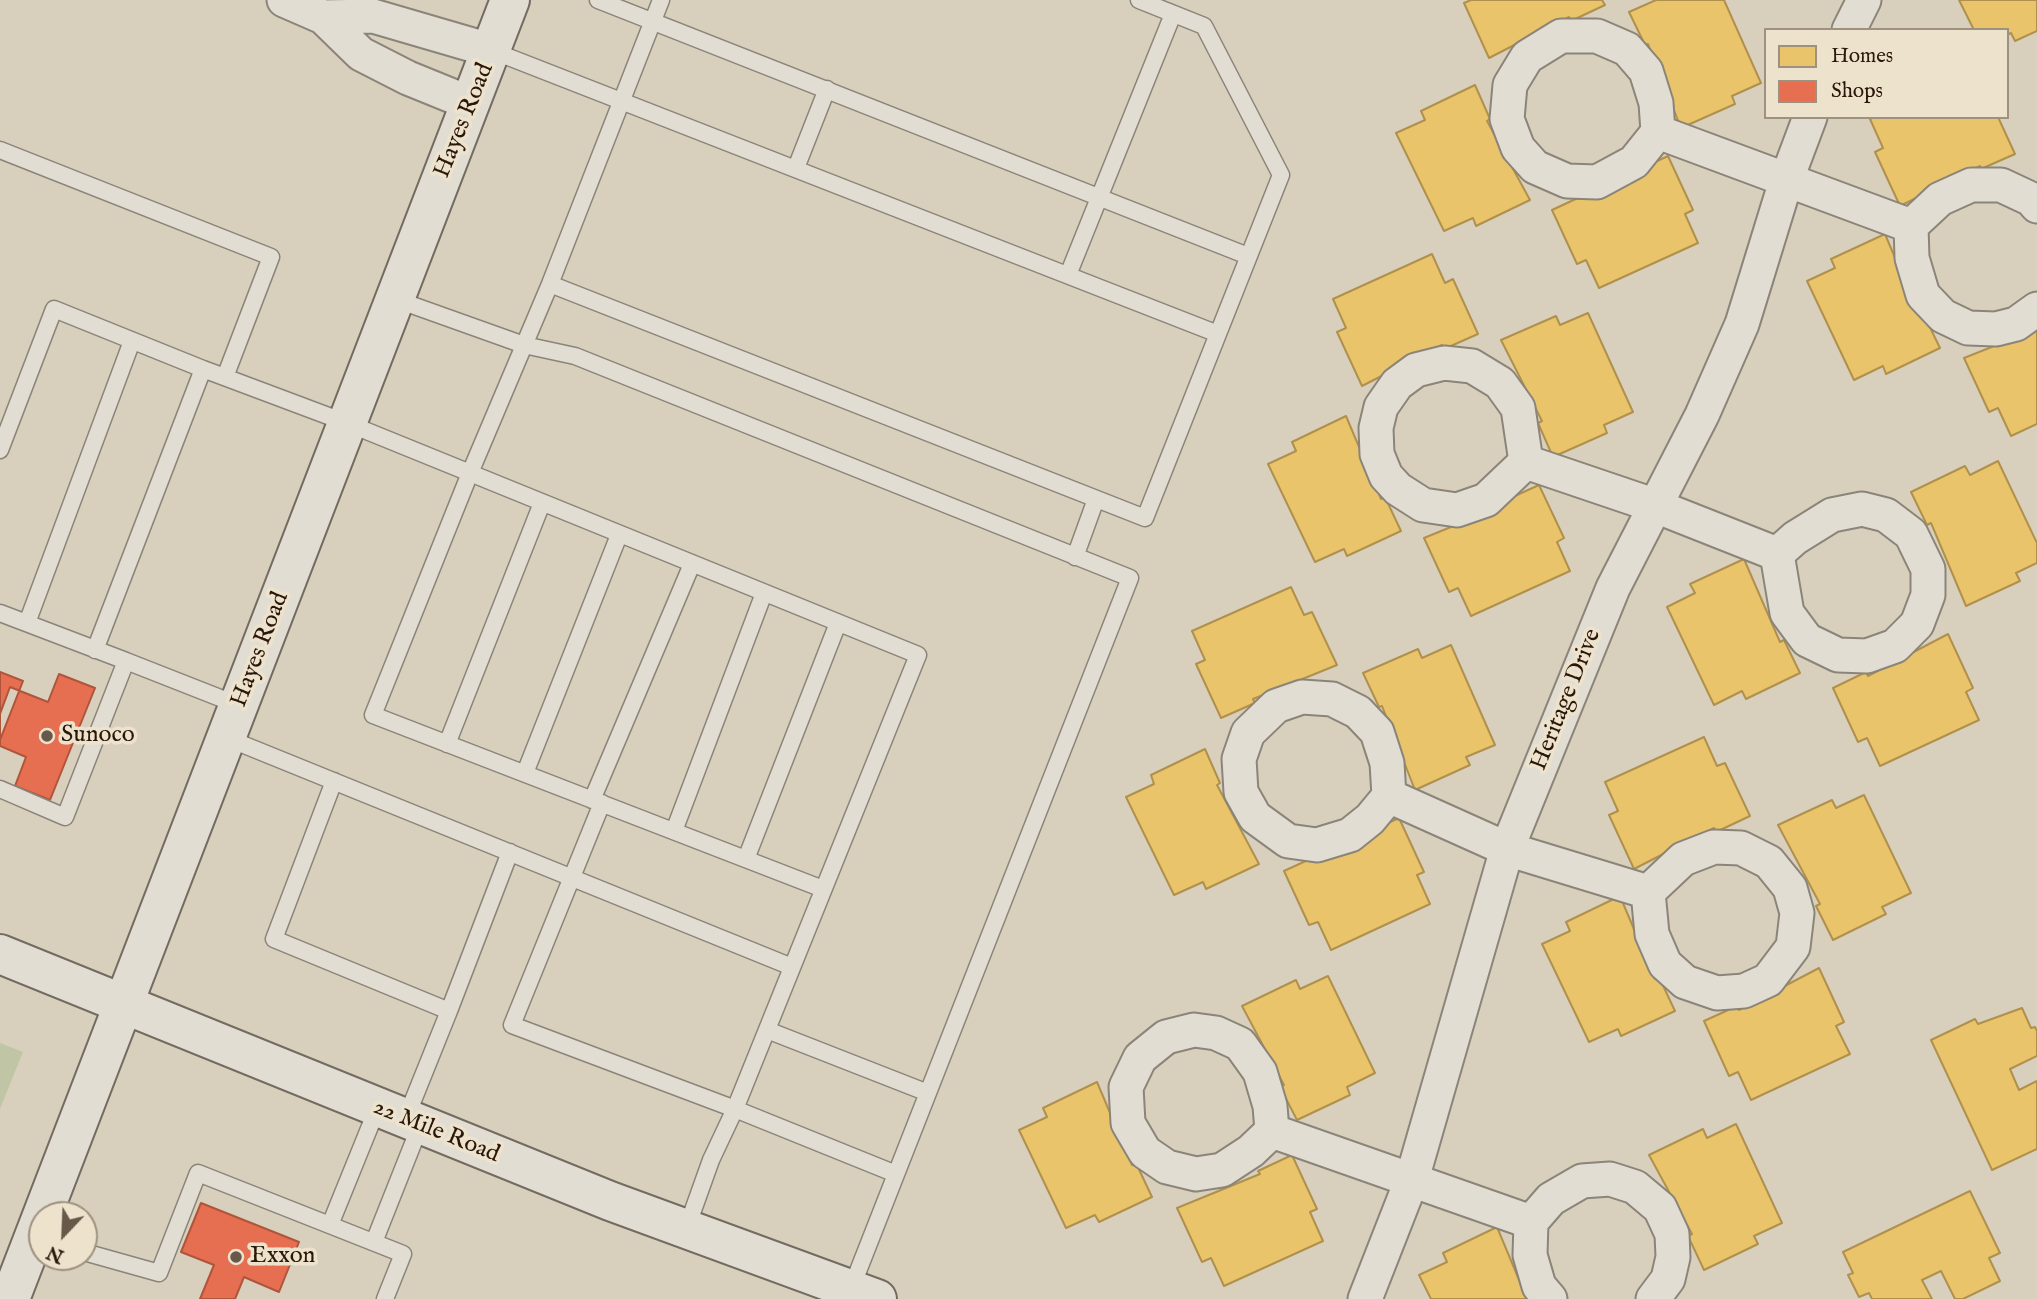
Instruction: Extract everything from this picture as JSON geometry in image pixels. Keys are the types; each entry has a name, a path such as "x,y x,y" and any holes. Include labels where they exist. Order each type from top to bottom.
{"main road":[{"name":"Hayes Road","path":"50,1201 122,1004 493,51 510,0"},
{"name":"22 Mile Road","path":"0,954 401,1118 686,1230 864,1294"},
{"name":"Hayes Road","path":"10,1299 28,1257"}],"street":[{"path":"284,0 323,18 361,54 408,78 472,104"},
{"path":"1850,28 1864,0"},
{"path":"323,18 373,16 493,51"},
{"path":"1560,36 1597,36 1627,49 1646,71 1656,103 1658,132 1634,162 1597,181 1567,181 1535,167 1518,148 1507,119 1510,85 1527,57 1560,36"},
{"name":"Heritage Drive","path":"1365,1299 1412,1179 1507,849 1608,600 1653,505 1702,415 1742,324 1786,181 1809,119"},
{"path":"1658,132 1911,226"},
{"path":"2037,206 2031,199 2001,185 1971,185 1940,200 1911,226 1912,258 1923,295 1943,316 1968,328 1996,329 2016,324 2037,309"},
{"path":"1444,363 1472,366 1500,383 1518,408 1526,462 1486,500 1457,510 1423,505 1398,489 1387,476 1377,454 1376,428 1381,407 1397,384 1416,370 1444,363"},
{"path":"1526,462 1653,505 1777,554"},
{"path":"1862,509 1886,515 1911,534 1928,569 1928,595 1917,624 1895,646 1867,656 1838,655 1807,640 1787,613 1777,554 1795,538 1832,515 1862,509"},
{"path":"1303,697 1332,699 1358,712 1377,733 1387,763 1389,796 1370,819 1350,835 1317,845 1288,841 1255,817 1241,792 1239,759 1248,733 1276,706 1303,697"},
{"path":"1389,796 1507,849 1648,892"},
{"path":"1714,847 1741,848 1769,862 1790,888 1797,914 1793,947 1768,980 1744,991 1717,993 1685,982 1665,964 1651,934 1648,892 1683,859 1714,847"},
{"path":"1194,1030 1216,1032 1240,1044 1260,1072 1270,1107 1272,1131 1251,1151 1222,1170 1196,1174 1167,1167 1145,1152 1128,1123 1126,1087 1140,1058 1166,1037 1194,1030"},
{"path":"1272,1131 1531,1222"},
{"path":"1550,1299 1539,1286 1530,1255 1531,1222 1551,1199 1582,1181 1610,1179 1634,1186 1660,1208 1672,1234 1673,1257 1668,1279 1653,1299"}],"lane":[{"path":"598,0 1248,256"},
{"path":"661,0 550,284 470,473 373,715 823,889"},
{"path":"550,284 1145,517 1281,175 1204,26 1139,0"},
{"path":"1068,275 1173,14"},
{"path":"493,51 1218,334"},
{"path":"796,168 827,89"},
{"path":"0,150 271,257 225,377"},
{"path":"395,299 524,345 575,356 1130,578 897,1174 864,1294"},
{"path":"0,450 54,309 470,473 918,655 735,1109 711,1160 686,1230"},
{"path":"27,623 132,341"},
{"path":"95,650 203,369"},
{"path":"1075,557 1096,499"},
{"path":"447,744 542,503"},
{"path":"524,773 619,535"},
{"path":"692,564 597,802 573,877 512,1025 735,1109 897,1174"},
{"path":"674,831 764,593"},
{"path":"0,613 127,661 334,781 792,967"},
{"path":"746,859 838,623"},
{"path":"0,789 65,817 127,661"},
{"path":"334,781 274,939 449,1011"},
{"path":"330,1225 401,1118 449,1011 510,852"},
{"path":"767,1030 928,1093"},
{"path":"374,1242 401,1118"},
{"path":"98,1256 159,1273 198,1173 403,1254 385,1299"}],"green space":[{"path":"0,1043 23,1052 0,1109"}],"building: Homes":[{"path":"1471,0 1602,0 1605,5 1571,21 1569,17 1489,58 1464,3"},
{"path":"1656,0 1724,0 1761,83 1732,96 1735,104 1681,128 1648,44 1645,45 1629,12"},
{"path":"1959,0 2037,0 2037,31 2015,41 2011,33 2009,34 2009,28 1973,28"},
{"path":"1475,85 1490,119 1487,121 1530,200 1476,226 1473,218 1444,231 1396,133 1425,120 1421,111"},
{"path":"1870,119 1999,119 2015,154 1981,169 1980,166 1900,206 1875,152 1883,148"},
{"path":"1668,156 1693,210 1685,214 1698,243 1599,288 1586,260 1577,264 1552,210"},
{"path":"1885,234 1920,317 1924,315 1940,348 1886,374 1883,366 1854,380 1807,281 1835,268 1831,259"},
{"path":"1432,254 1445,283 1453,279 1478,334 1444,349 1442,345 1362,386 1337,332 1346,328 1333,299"},
{"path":"1588,313 1633,412 1604,425 1607,433 1553,457 1538,423 1542,421 1501,340 1556,316 1560,325"},
{"path":"2037,329 2037,424 2011,436 1998,408 1989,412 1964,358"},
{"path":"1346,416 1381,499 1385,497 1401,531 1347,556 1344,549 1315,562 1268,464 1296,451 1292,442"},
{"path":"1998,461 2037,543 2037,563 2016,573 2020,581 1966,606 1931,523 1927,525 1911,492 1965,466 1970,475"},
{"path":"1539,485 1564,538 1557,542 1570,571 1471,616 1458,588 1449,592 1424,538 1507,504 1506,500"},
{"path":"1744,559 1780,642 1784,640 1800,673 1746,699 1742,691 1714,705 1667,607 1695,593 1690,584"},
{"path":"1291,587 1304,615 1312,612 1337,665 1253,699 1255,703 1221,718 1196,664 1205,660 1192,631"},
{"path":"1948,634 1973,688 1966,692 1979,720 1880,766 1867,738 1858,742 1833,688 1866,672 1868,676"},
{"path":"1451,645 1495,745 1466,757 1470,765 1415,790 1382,706 1379,707 1363,673 1418,649 1422,658"},
{"path":"1704,737 1717,766 1725,763 1750,816 1716,832 1714,828 1634,869 1609,815 1618,811 1605,782"},
{"path":"1205,749 1220,783 1217,785 1259,864 1206,889 1203,882 1174,895 1126,797 1154,784 1151,775"},
{"path":"1864,795 1911,893 1882,907 1886,914 1833,940 1816,906 1820,904 1778,825 1832,800 1836,808"},
{"path":"1399,818 1424,872 1417,875 1430,904 1331,950 1318,922 1309,925 1284,871"},
{"path":"1620,896 1655,979 1659,977 1675,1011 1621,1036 1618,1029 1589,1042 1542,944 1570,931 1566,922"},
{"path":"1819,968 1844,1022 1836,1026 1850,1054 1751,1100 1738,1072 1729,1076 1704,1021 1737,1006 1739,1010"},
{"path":"1328,976 1375,1073 1347,1087 1350,1095 1297,1120 1280,1087 1284,1085 1242,1006 1296,980 1300,989"},
{"path":"2022,1008 2031,1028 2035,1027 2037,1031 2037,1056 2010,1069 2019,1090 2037,1081 2037,1149 1992,1170 1931,1040 1975,1019 1978,1024"},
{"path":"1097,1082 1132,1165 1136,1163 1152,1197 1099,1222 1095,1215 1066,1228 1019,1130 1047,1117 1043,1108"},
{"path":"1736,1124 1782,1223 1754,1236 1758,1244 1704,1270 1688,1236 1692,1234 1649,1155 1703,1129 1707,1138"},
{"path":"1292,1155 1317,1209 1310,1212 1323,1241 1224,1286 1211,1258 1202,1262 1177,1208 1260,1174 1258,1171"},
{"path":"1970,1191 2000,1253 1989,1258 2000,1281 1963,1299 1955,1299 1941,1271 1922,1280 1932,1299 1872,1299 1869,1293 1859,1297 1848,1275 1853,1273 1843,1252"},
{"path":"1497,1227 1527,1299 1431,1299 1419,1275 1447,1262 1443,1253"}],"building: Shops":[{"path":"0,672 23,681 0,740"},
{"path":"59,674 95,688 50,800 15,786 26,757 0,746 0,714 10,687 48,702"},
{"path":"201,1203 299,1242 279,1292 244,1277 235,1299 200,1299 214,1265 181,1252"}],"place":[{"name":"Sunoco","path":"47,736"},
{"name":"Exxon","path":"236,1257"}]}
